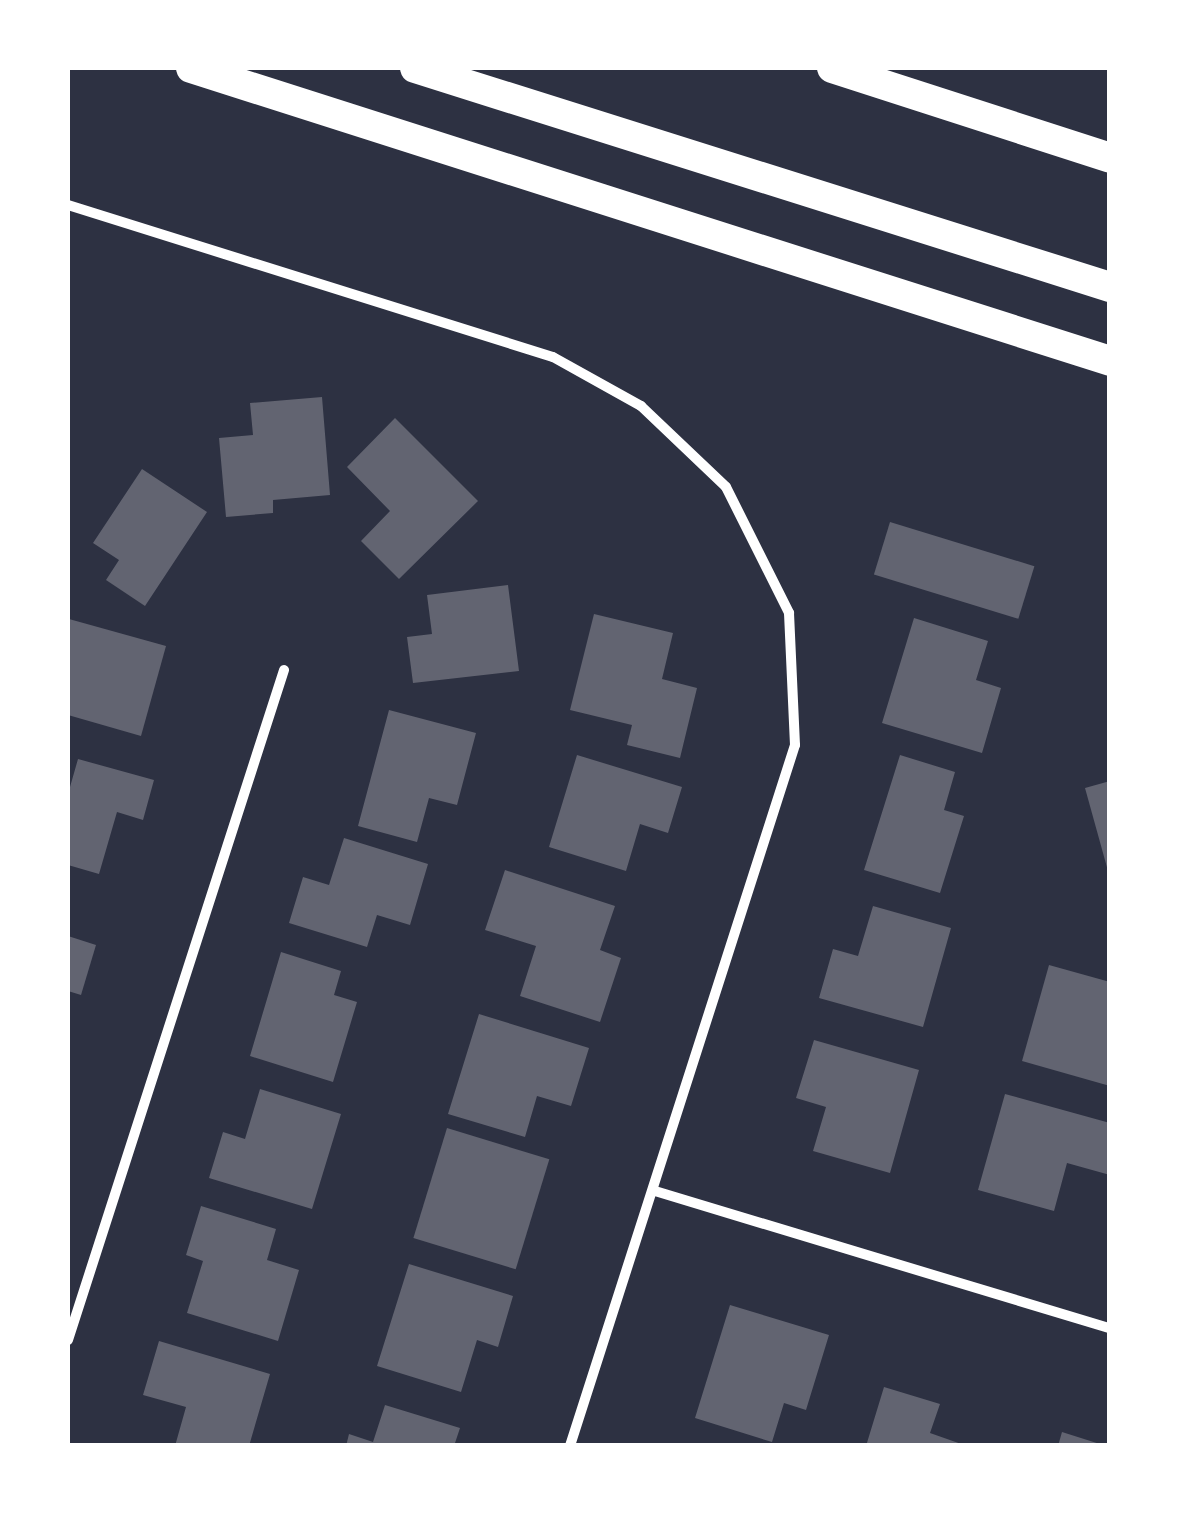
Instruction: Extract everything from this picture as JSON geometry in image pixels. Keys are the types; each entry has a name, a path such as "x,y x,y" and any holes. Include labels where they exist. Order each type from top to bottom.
{"highway":[{"path":"192,68 1110,361"},
{"path":"415,68 1110,287"},
{"path":"832,68 1110,158"}],"street":[{"path":"68,205 553,357 640,406 726,487 789,613 795,745 655,1191 570,1446"},
{"path":"68,1340 284,670"},
{"path":"655,1191 1110,1328"}],"building":[{"path":"322,397 330,495 273,500 273,513 226,517 219,438 253,435 250,403"},
{"path":"395,418 478,501 399,579 361,541 390,511 347,467"},
{"path":"142,469 207,512 145,606 106,580 119,560 93,543"},
{"path":"890,522 1034,566 1018,619 874,575"},
{"path":"508,585 519,671 413,683 407,637 432,634 427,595"},
{"path":"594,614 673,633 662,679 697,688 680,758 627,745 632,725 570,710"},
{"path":"914,618 988,641 976,680 1001,688 982,753 882,723"},
{"path":"69,619 166,646 141,736 68,715"},
{"path":"389,710 476,733 457,805 429,798 417,842 358,826"},
{"path":"577,755 682,787 668,833 640,824 626,871 549,847"},
{"path":"900,755 955,772 944,810 964,816 940,893 864,870"},
{"path":"78,759 154,780 143,820 117,812 99,874 68,865 68,794"},
{"path":"1110,781 1110,871 1108,871 1085,788"},
{"path":"344,838 428,864 410,925 377,915 367,947 289,923 303,877 329,885"},
{"path":"505,870 615,906 600,950 621,958 600,1022 520,996 536,946 485,930"},
{"path":"873,906 951,928 923,1027 819,998 833,949 858,956"},
{"path":"68,936 96,945 81,995 68,991"},
{"path":"281,952 341,971 334,995 357,1002 333,1082 250,1056"},
{"path":"1049,965 1110,982 1110,1086 1022,1061"},
{"path":"479,1014 589,1048 571,1106 537,1096 525,1137 448,1114"},
{"path":"814,1040 919,1070 890,1173 813,1151 826,1107 796,1098"},
{"path":"260,1089 341,1114 312,1209 209,1178 223,1132 245,1139"},
{"path":"1005,1094 1110,1123 1110,1175 1067,1163 1054,1211 978,1190"},
{"path":"447,1128 549,1159 516,1269 413,1238"},
{"path":"201,1206 276,1229 267,1260 299,1270 278,1341 187,1313 203,1261 186,1255"},
{"path":"409,1264 513,1296 498,1347 477,1340 461,1392 377,1366"},
{"path":"730,1305 829,1335 806,1410 784,1403 772,1442 695,1418"},
{"path":"159,1341 270,1374 249,1446 175,1446 186,1407 143,1395"},
{"path":"884,1387 940,1404 930,1433 967,1446 866,1446"},
{"path":"385,1405 460,1428 454,1446 346,1446 349,1434 373,1442"},
{"path":"1062,1432 1103,1445 1103,1446 1058,1446"}]}
